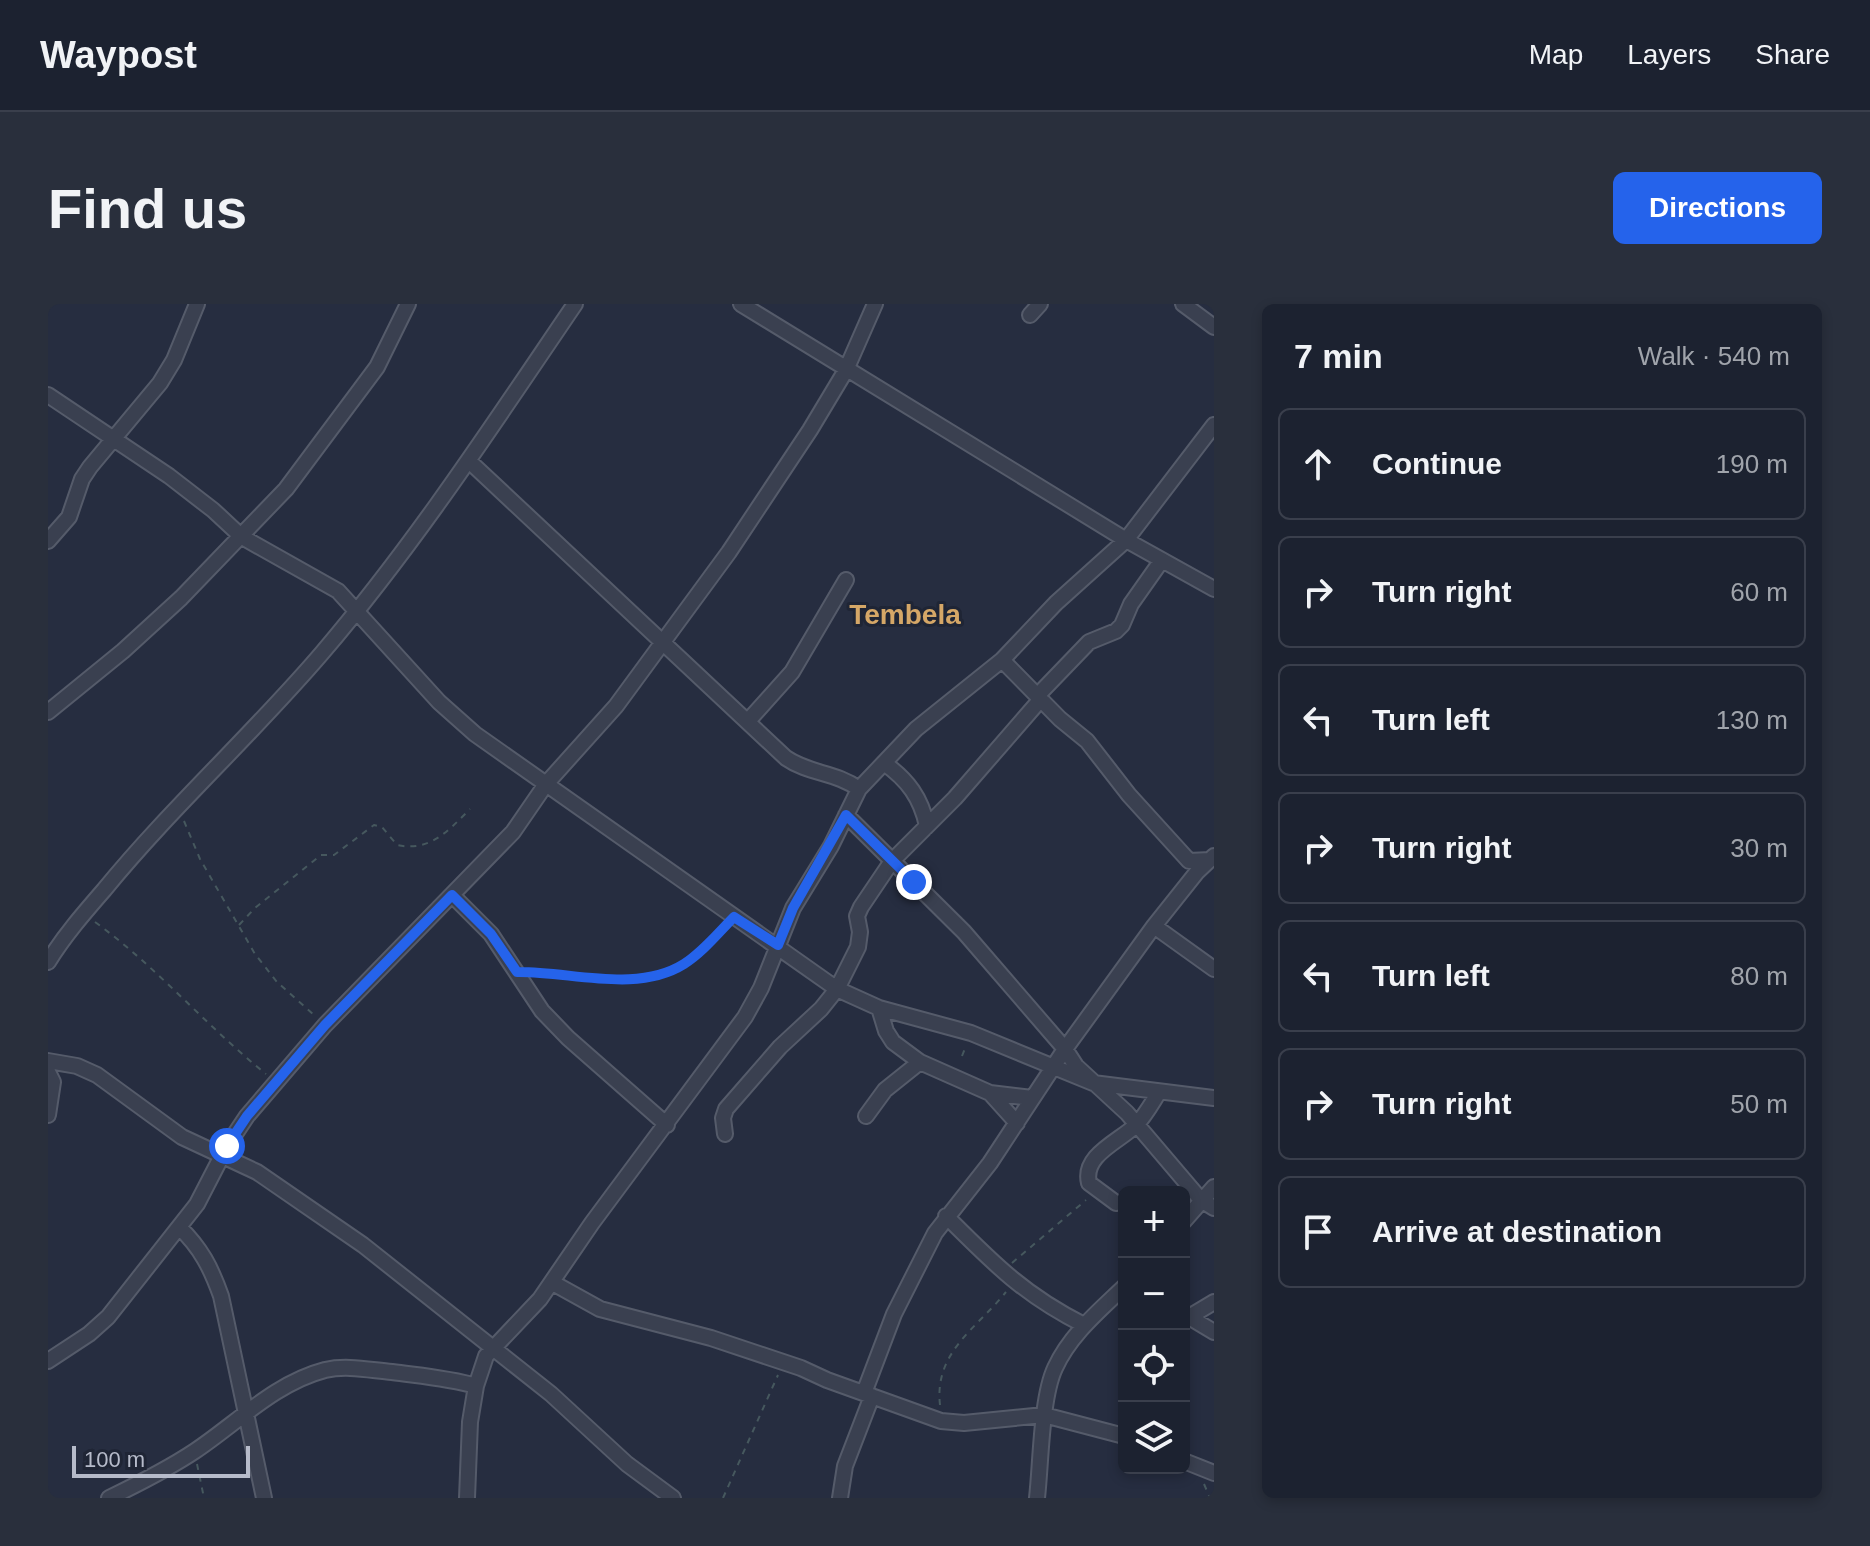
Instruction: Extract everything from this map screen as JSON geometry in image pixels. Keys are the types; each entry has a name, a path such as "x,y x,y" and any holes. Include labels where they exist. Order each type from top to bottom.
{"street":[{"path":"48,541 69,517 82,479 113,437 160,383 174,360 197,304"},
{"path":"48,712 123,651 242,537 286,489 377,367 408,304"},
{"path":"48,962 154,830 238,745 356,611 469,461 575,304"},
{"path":"741,304 1126,540 1214,589"},
{"path":"48,1361 89,1334 108,1317 197,1204 233,1135 276,1082 325,1025 513,832 546,784 616,706 777,479 846,370 875,304"},
{"path":"1183,304 1214,327"},
{"path":"48,395 194,495 242,537 338,591 455,717 493,748 837,989 879,1008 971,1033 1093,1083 1214,1098"},
{"path":"467,1498 469,1435 476,1386 491,1348 553,1283 592,1223 745,1017 761,988 793,908 859,789 916,729 1002,660 1056,603 1126,540 1214,425"},
{"path":"469,461 796,765 836,776 859,789"},
{"path":"725,1134 723,1118 726,1109 780,1047 821,1009 837,989 858,947 860,932 857,916 892,861 980,771 1039,697 1089,642 1116,631 1122,625 1131,604 1162,560"},
{"path":"748,721 792,672 846,580"},
{"path":"1002,660 1095,750 1129,795 1189,861 1186,885"},
{"path":"884,763 913,789 922,806 927,826"},
{"path":"846,815 964,932 1065,1049 1076,1066 1117,1102 1207,1204"},
{"path":"1189,861 1212,858"},
{"path":"840,1498 845,1466 879,1349 920,1258 946,1216 990,1163 1053,1066 1154,926 1212,858"},
{"path":"452,895 491,934 542,1011 568,1038 667,1125"},
{"path":"1154,926 1214,969"},
{"path":"879,1008 893,1042 920,1062 990,1093 1032,1098"},
{"path":"48,1061 77,1066 97,1075 182,1137 257,1172 363,1245 551,1394 627,1464 673,1498"},
{"path":"866,1116 885,1090 920,1062"},
{"path":"48,1072 53,1082 48,1115"},
{"path":"1116,1203 1097,1190 1087,1178 1092,1162 1136,1124 1159,1092"},
{"path":"990,1093 1017,1123"},
{"path":"1176,1186 1177,1173"},
{"path":"1190,1217 1207,1204 1214,1187"},
{"path":"946,1216 1008,1277 1053,1309 1084,1325"},
{"path":"179,1227 196,1243 211,1266 228,1323 264,1498"},
{"path":"553,1283 600,1309 711,1338 941,1421 964,1423 1044,1415 1118,1434"},
{"path":"1037,1498 1044,1415 1054,1369 1084,1325 1118,1293"},
{"path":"1190,1314 1214,1302"},
{"path":"1190,1318 1214,1332"},
{"path":"109,1498 194,1451 246,1411 303,1378 342,1367 443,1377 476,1386"},
{"path":"1190,1462 1213,1468"}],"path":[{"path":"177,806 200,859 265,968 325,1025"},
{"path":"239,925 255,908 321,855 334,855 374,825 382,827 397,845 427,846 470,809"},
{"path":"84,914 153,968 235,1050 276,1082"},
{"path":"517,972 606,978 655,976 695,957 734,917"},
{"path":"941,1421 940,1376 957,1343 989,1313 1008,1277 1097,1190"},
{"path":"723,1498 783,1363"},
{"path":"194,1451 204,1498"}],"district":[{"name":"Tembela","path":"905,614"}],"route":[{"path":"227,1146 247,1116 325,1025 452,895 491,934 517,972 641,978 655,976 695,957 734,917 778,945 793,908 846,815 914,882"}]}
